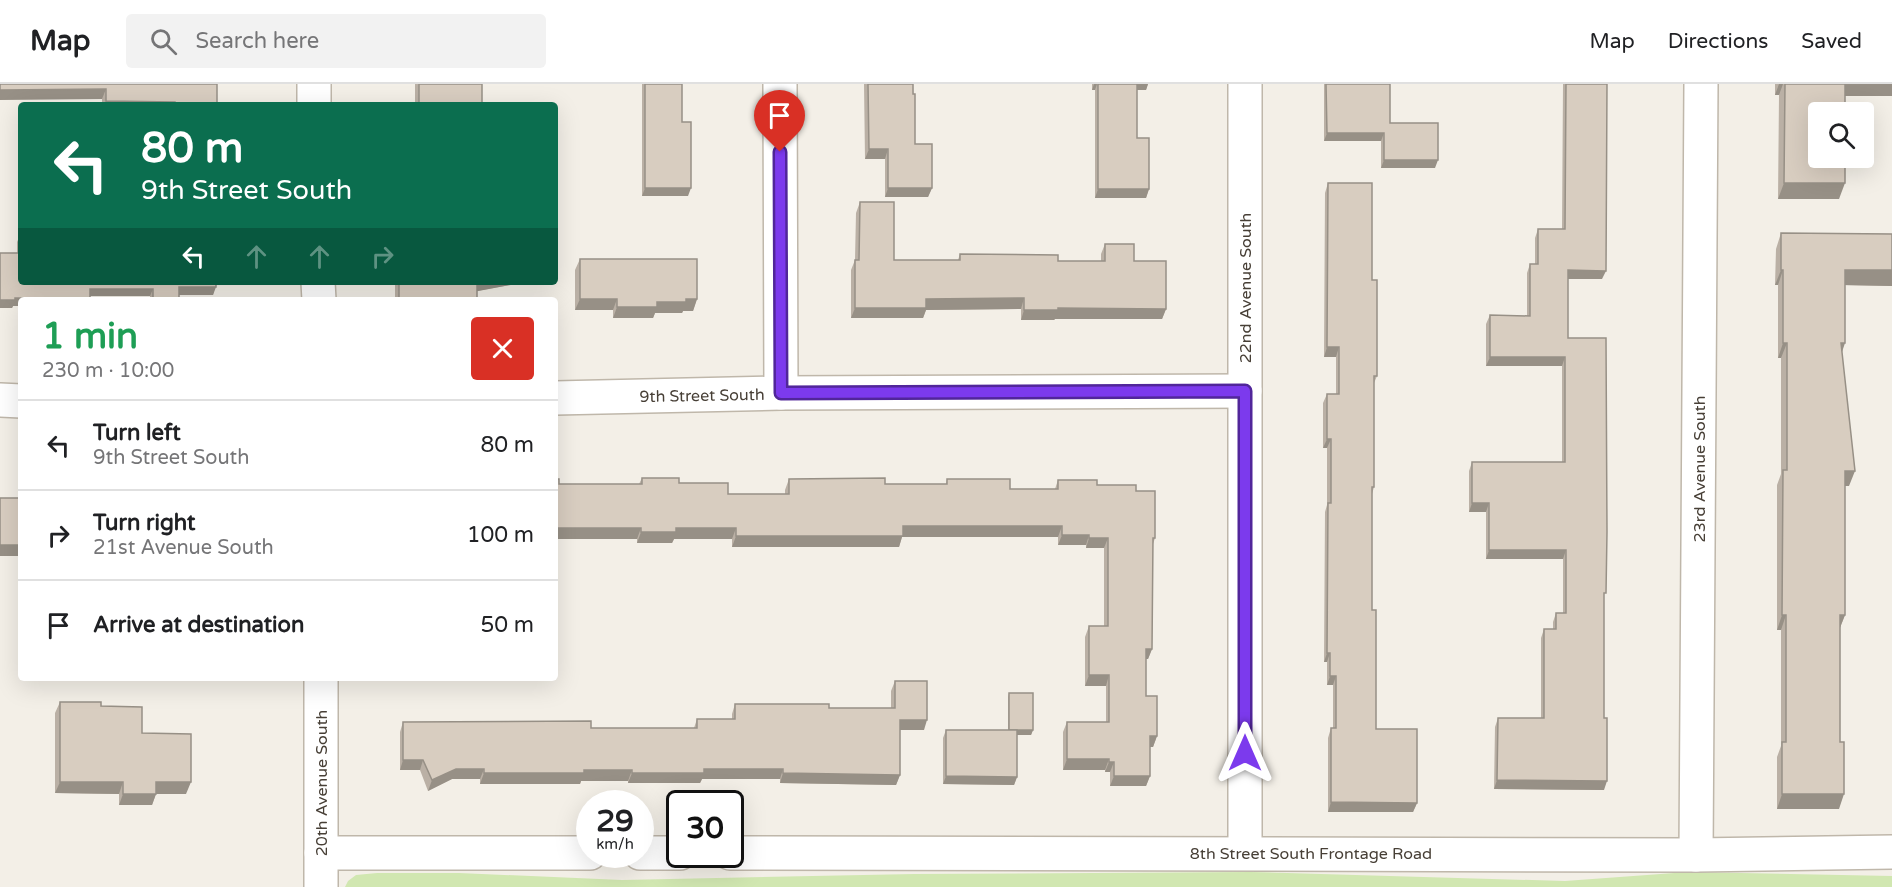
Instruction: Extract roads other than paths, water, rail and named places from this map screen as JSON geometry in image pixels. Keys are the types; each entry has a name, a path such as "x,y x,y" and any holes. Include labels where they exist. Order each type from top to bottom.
{"street":[{"path":"314,84 314,102"},
{"path":"780,84 781,393"},
{"name":"22nd Avenue South","path":"1245,84 1245,853"},
{"name":"23rd Avenue South","path":"1696,855 1701,84"},
{"name":"9th Street South","path":"558,398 781,393 1245,391"},
{"path":"0,400 18,401"},
{"name":"20th Avenue South","path":"321,681 321,887"},
{"name":"8th Street South Frontage Road","path":"744,853 1696,855 1892,852"},
{"path":"321,853 576,853"}]}
